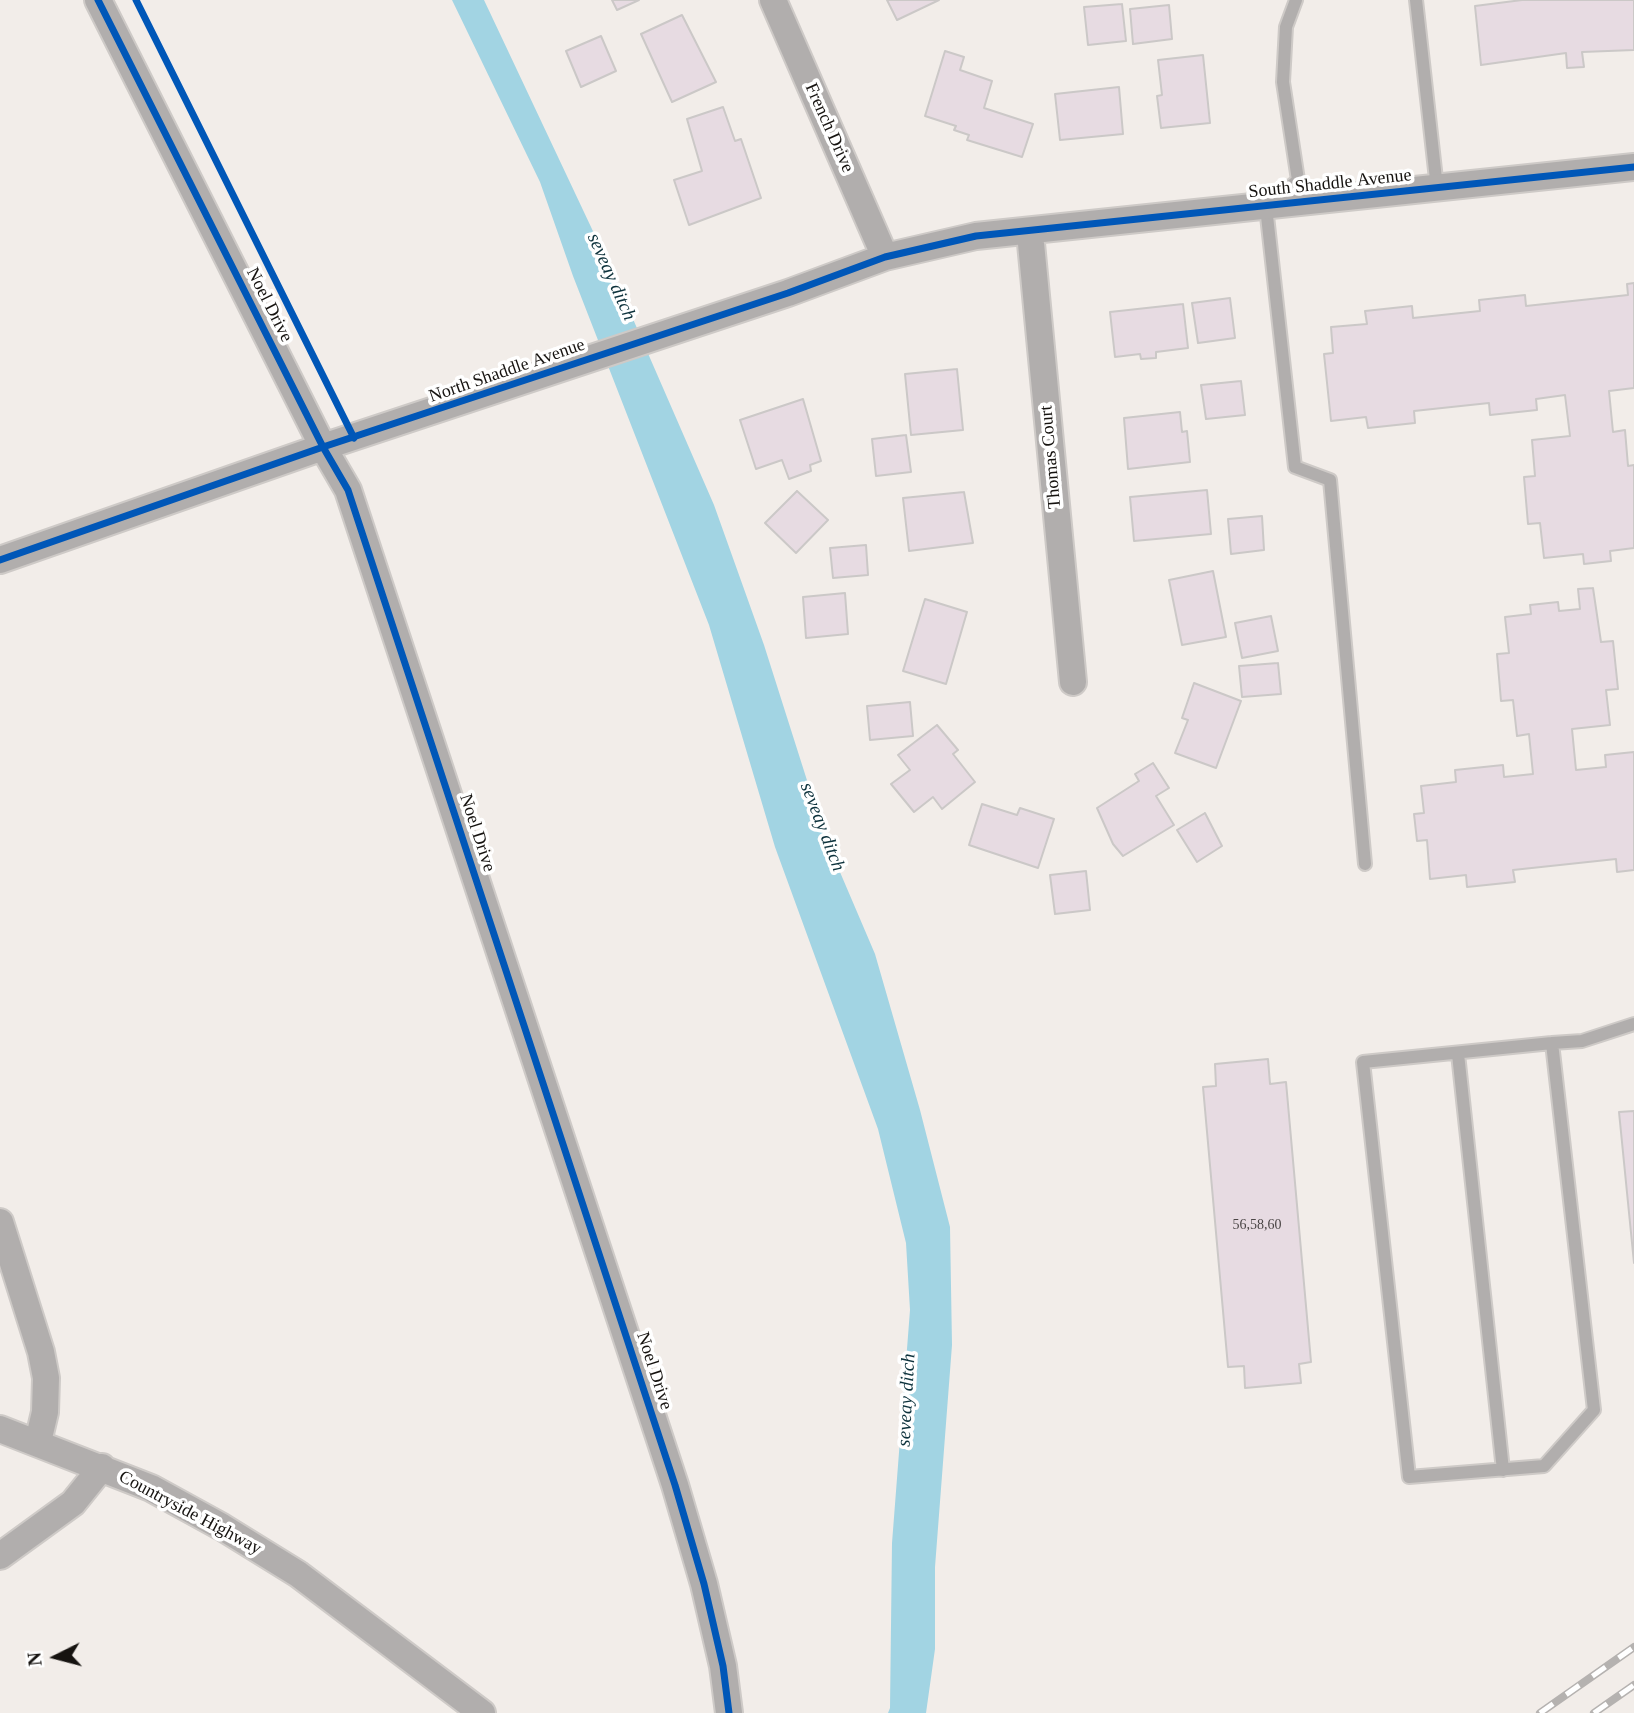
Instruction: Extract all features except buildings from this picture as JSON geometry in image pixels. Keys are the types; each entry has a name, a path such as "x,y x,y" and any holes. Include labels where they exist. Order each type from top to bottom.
{"street":[{"name":"Noel Drive","path":"98,0 323,447 348,491 671,1472 704,1584 723,1666 729,1713"},
{"name":"French Drive","path":"772,0 885,257"},
{"name":"South Shaddle Avenue","path":"1030,233 1634,167"},
{"name":"North Shaddle Avenue","path":"0,560 323,447 652,338 885,257 976,236 1030,233"},
{"name":"Thomas Court","path":"1030,233 1073,682"},
{"path":"0,1222 44,1365 45,1412 38,1442"},
{"name":"Countryside Highway","path":"0,1429 151,1488 298,1574 482,1713"},
{"path":"0,1556 73,1503 102,1467"}],"lane":[{"path":"1296,0 1286,27 1283,82 1298,180 1266,207 1294,467 1330,480 1365,864"},
{"path":"1416,0 1437,188"},
{"path":"1552,1043 1594,1410 1544,1466 1409,1477 1363,1062 1458,1054 1552,1043 1582,1041 1634,1024"},
{"path":"1458,1054 1503,1469"}],"water":[{"name":"seveay ditch","path":"452,0 484,0 616,280 714,505 764,645 825,837 875,954 920,1110 950,1227 952,1345 935,1567 935,1649 926,1713 888,1713 892,1543 910,1310 906,1243 878,1129 775,847 709,625 573,276 540,182"}],"railway":[{"path":"1540,1713 1634,1647"},
{"path":"1594,1713 1634,1685"}],"cycle path":[{"path":"98,0 323,447 348,490 675,1485 704,1584 723,1666 729,1713"},
{"path":"136,0 354,438"},
{"path":"0,560 323,447 788,293 885,257 976,236 1634,167"}]}
